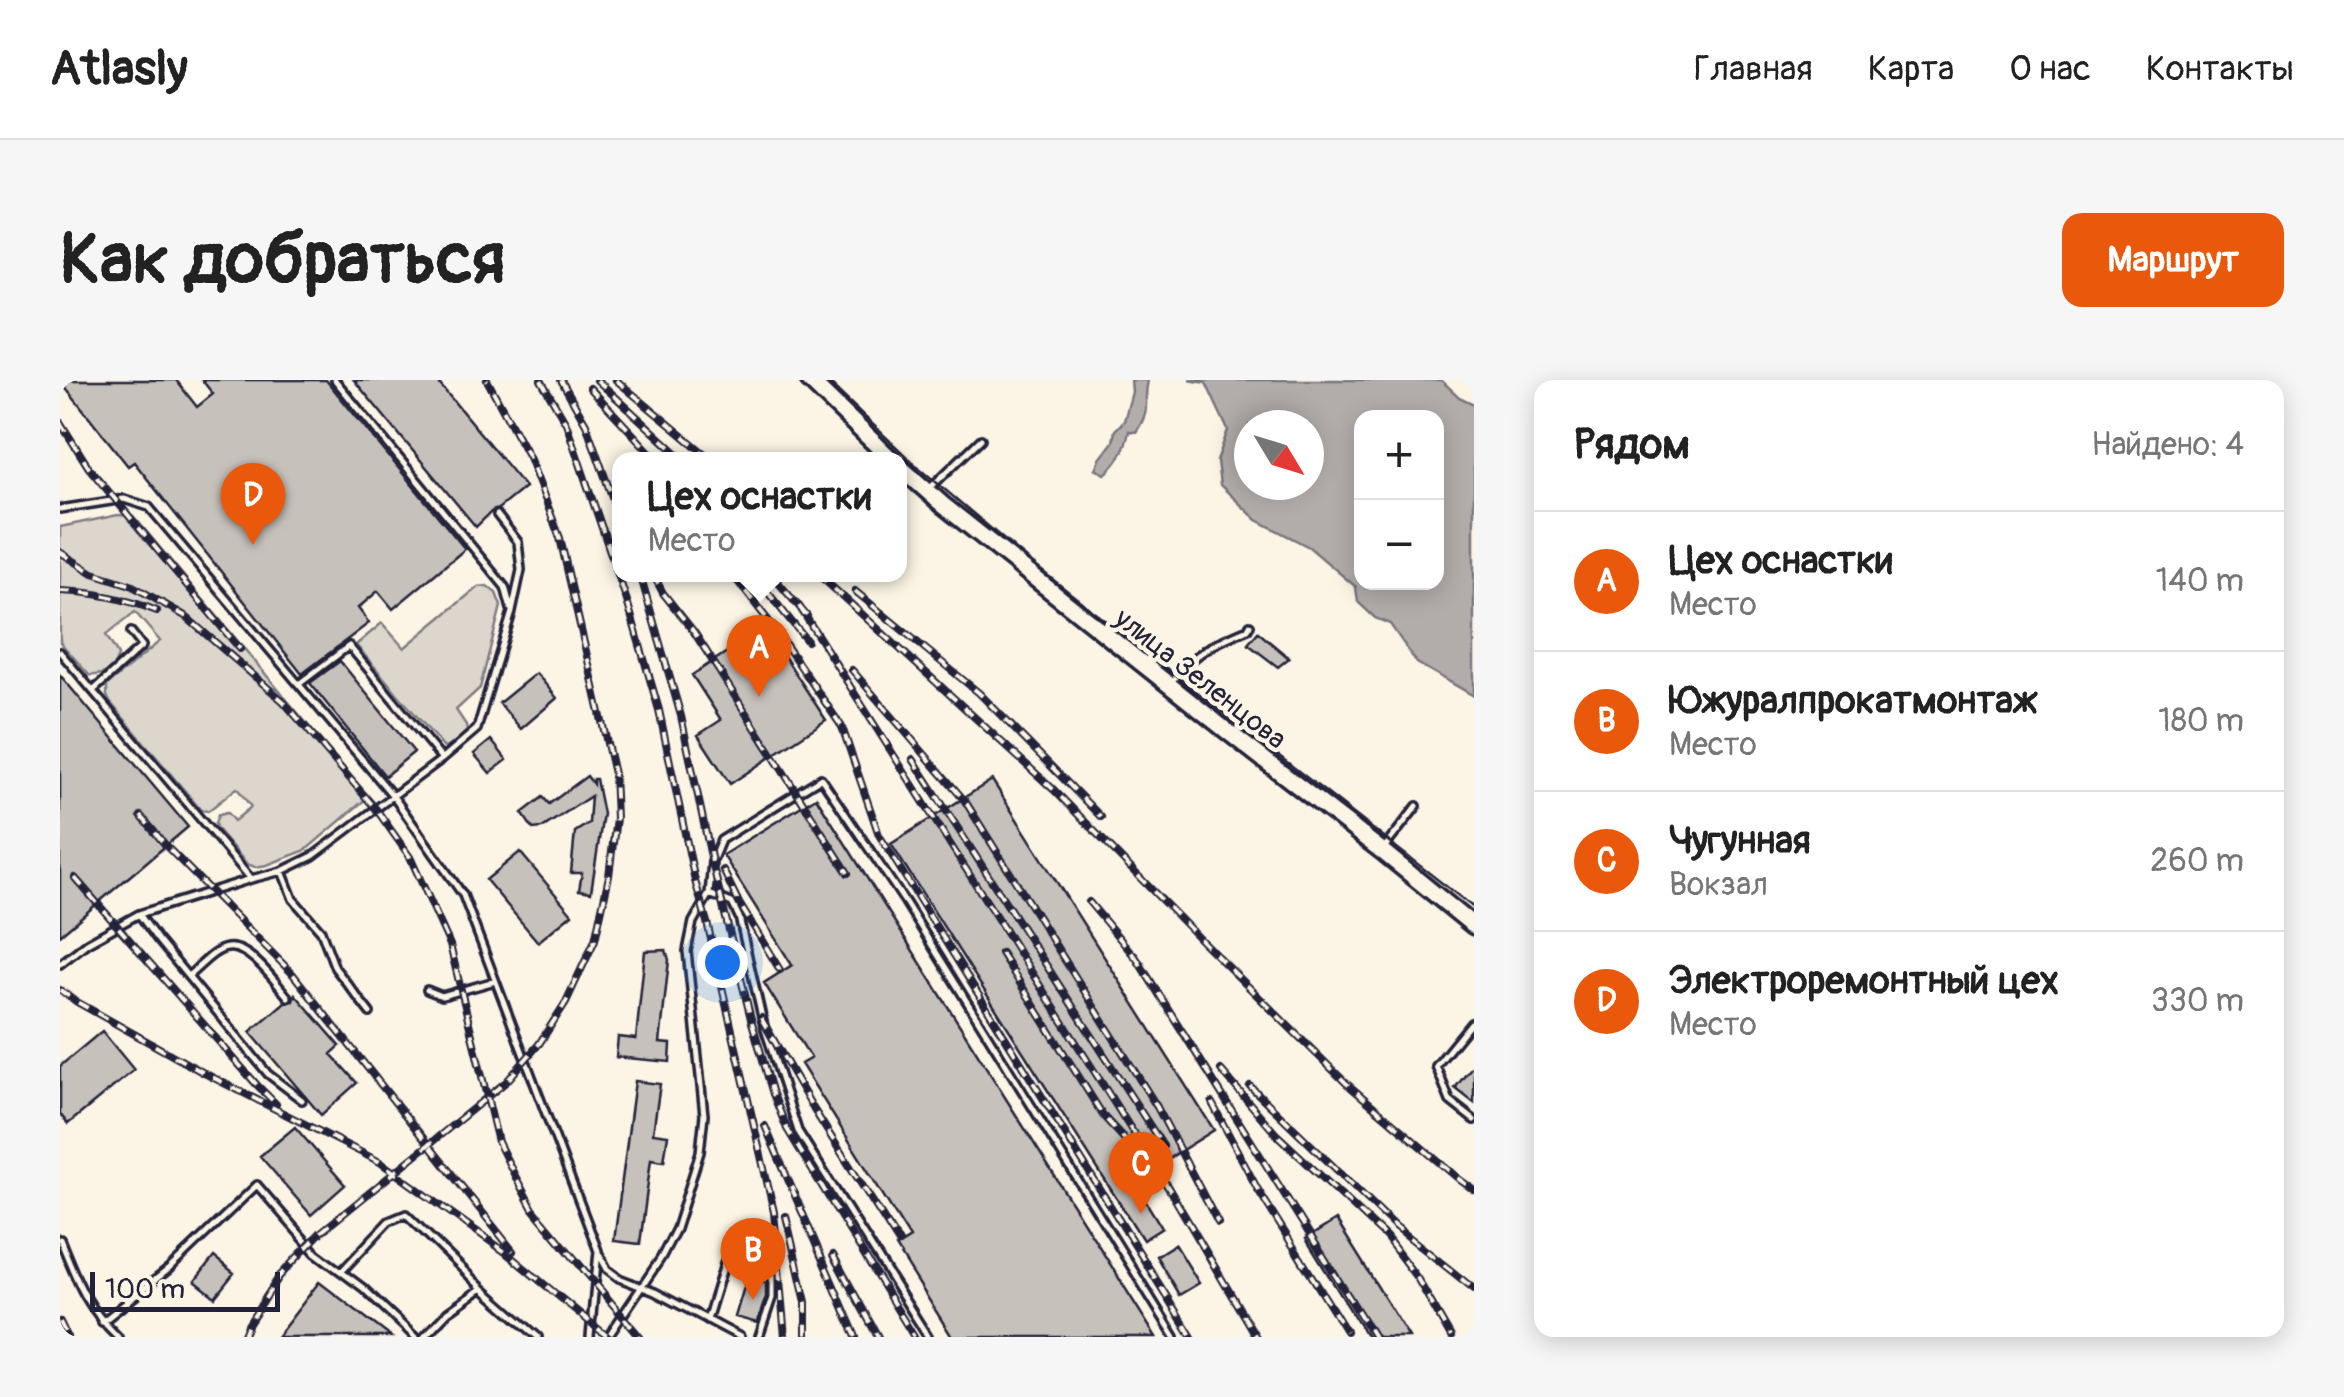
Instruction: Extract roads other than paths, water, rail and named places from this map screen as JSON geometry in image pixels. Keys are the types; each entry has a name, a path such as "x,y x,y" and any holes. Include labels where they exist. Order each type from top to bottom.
{"main road":[{"path":"809,380 884,452"},
{"name":"улица Зеленцова","path":"907,473 1474,926"}],"lane":[{"path":"336,380 505,586 512,612"},
{"path":"928,491 981,438"},
{"path":"60,509 124,499 149,507 393,796 463,896 607,1269 740,1337"},
{"path":"60,964 86,943 140,914 282,871 313,856 442,760 477,729 521,570 518,542 497,515"},
{"path":"1169,684 1198,652 1250,625"},
{"path":"93,691 142,646 131,632"},
{"path":"299,684 348,646 442,760"},
{"path":"60,652 251,880"},
{"path":"608,1337 676,1228 700,1152 704,1115 687,951 693,922 709,894 712,862 721,840 820,778 905,902 1174,1337"},
{"path":"1382,851 1418,806"},
{"path":"282,871 294,899 321,931 335,968 370,1013"},
{"path":"709,894 732,902 739,917 764,1026 798,1131 928,1337"},
{"path":"140,914 268,1074 302,1100"},
{"path":"188,976 227,948 241,950 257,961 288,998"},
{"path":"427,990 442,996 496,981"},
{"path":"1474,1025 1471,1022 1436,1066 1450,1102 1474,1120"},
{"path":"102,1322 169,1269 256,1185 316,1253 363,1288 415,1337"},
{"path":"341,1272 389,1220 406,1214 538,1337"},
{"path":"60,1240 84,1298 118,1337"},
{"path":"590,1337 598,1251"},
{"path":"707,1320 726,1258 772,1272 772,1298 758,1337"},
{"path":"424,1337 448,1312 482,1288"}],"tram line":[{"path":"826,380 902,452"},
{"path":"907,457 1029,561 1474,908"}],"railway":[{"path":"243,1337 279,1277 321,1232 507,1081 539,1044 566,1002 595,940 616,818 614,774 560,538 529,457 487,380"},
{"path":"541,380 566,423 612,557"},
{"path":"561,380 586,424 612,496"},
{"path":"597,380 675,452"},
{"path":"616,380 702,452"},
{"path":"590,388 650,452"},
{"path":"60,422 89,468 240,649"},
{"path":"60,552 93,573 131,585 185,616 283,701 376,809 410,857 450,945 498,1142 533,1209 640,1337"},
{"path":"620,582 659,710 695,881 774,1212 785,1337"},
{"path":"642,582 681,716 712,862 773,1094 787,1129 914,1337"},
{"path":"657,582 694,632 848,873"},
{"path":"738,582 842,727 879,835 1192,1337"},
{"path":"759,582 807,641"},
{"path":"778,582 807,616"},
{"path":"827,582 1054,790 1346,1083 1474,1190"},
{"path":"60,591 110,597 157,611"},
{"path":"855,591 979,693 1101,817"},
{"path":"799,606 1169,1189 1256,1337"},
{"path":"852,670 965,801 1157,1107 1218,1223"},
{"path":"913,759 1163,1146"},
{"path":"141,816 292,973 513,1251"},
{"path":"723,870 780,970"},
{"path":"75,878 276,1104"},
{"path":"1089,902 1141,964"},
{"path":"1001,953 1104,1117 1129,1144"},
{"path":"1135,956 1374,1337"},
{"path":"60,990 204,1073 380,1162 504,1251 608,1337"},
{"path":"761,1018 899,1243"},
{"path":"1221,1070 1276,1134 1386,1237 1417,1278 1451,1337"},
{"path":"1250,1086 1394,1225 1474,1289"},
{"path":"1212,1103 1257,1188 1346,1331"},
{"path":"765,1126 856,1337"},
{"path":"786,1216 806,1302 806,1337"},
{"path":"833,1255 878,1337"},
{"path":"60,1322 67,1337"}],"place":[{"name":"Электроремонтный цех","path":"253,545"},
{"name":"Цех оснастки","path":"759,697"},
{"name":"Чугунная","path":"1141,1214"},
{"name":"Южуралпрокатмонтаж","path":"753,1300"}]}
